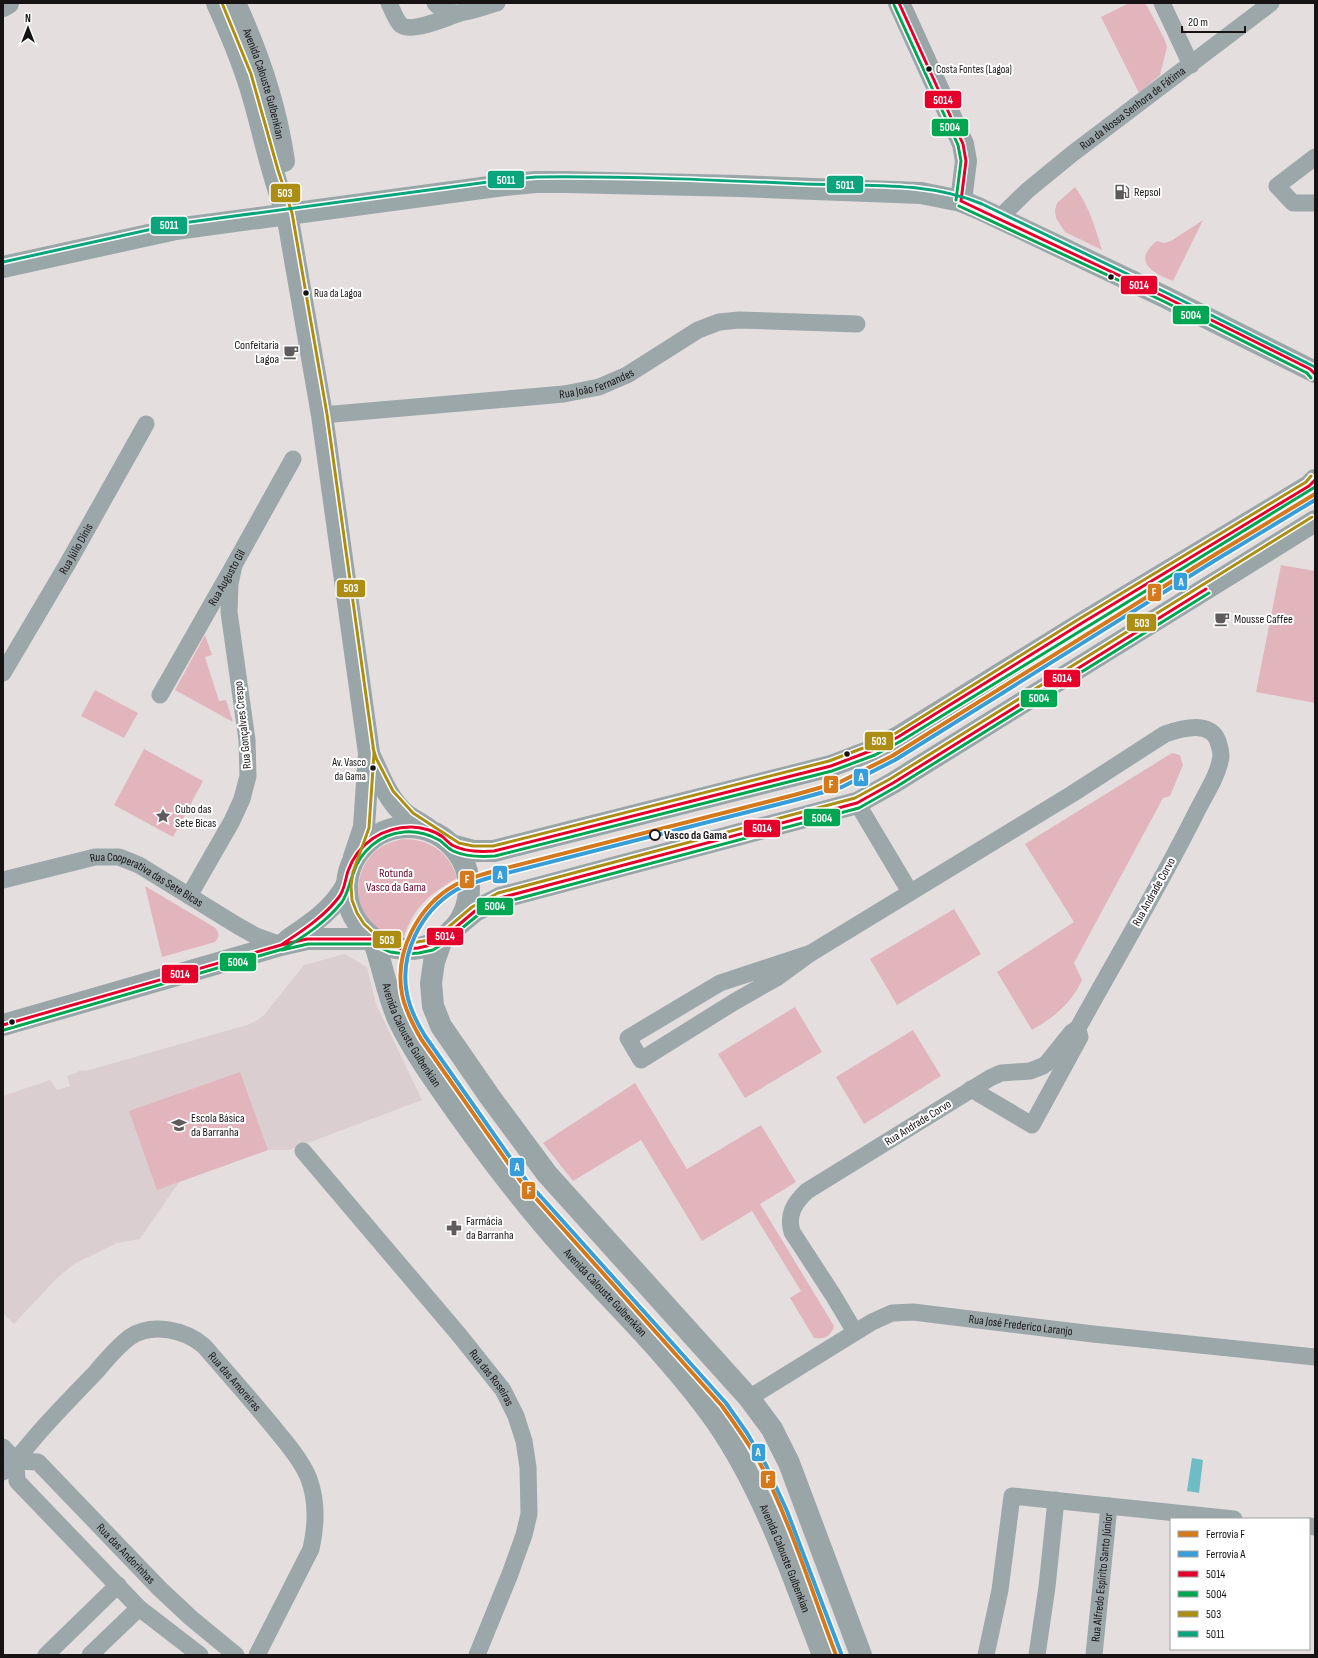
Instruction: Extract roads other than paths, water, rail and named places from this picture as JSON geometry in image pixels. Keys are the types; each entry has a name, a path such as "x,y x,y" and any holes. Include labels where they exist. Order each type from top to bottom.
{"main road":[{"path":"3,6 8,3"},
{"name":"Avenida Calouste Gulbenkian","path":"217,3 231,34 254,98 276,184 287,214"},
{"name":"Avenida Calouste Gulbenkian","path":"235,3 262,70 276,123 287,183 287,214 322,415 369,753 364,827 354,857"},
{"path":"899,3 963,144 966,161 961,201"},
{"path":"3,266 176,229 504,185 559,182 739,186 921,193 961,201 999,218 1165,297 1313,372"},
{"path":"452,845 474,851 494,851 831,766 873,750 898,737 1082,623 1302,490 1315,480"},
{"path":"861,1655 789,1463 772,1429 749,1398 547,1174 490,1097 442,1026 433,1006 431,994 433,967 447,935 467,906 469,879 463,861 452,845 442,837 430,831 413,826 396,827 379,833 365,843 354,857 348,871 346,886 347,901 352,915 360,927 373,939 391,947 406,949 424,946 447,935 475,911 500,898 857,803 893,783 1315,521"},
{"name":"Avenida Calouste Gulbenkian","path":"369,753 385,789 394,802 406,815 430,831"},
{"path":"281,945 321,917 332,906 346,886"},
{"path":"3,1025 281,945 307,939 373,939"},
{"name":"Avenida Calouste Gulbenkian","path":"373,939 399,1021 423,1062 456,1111 530,1209 684,1380 723,1432 755,1485 767,1511 823,1655"}],"street":[{"path":"389,3 400,24 408,28 416,27 497,3"},
{"path":"435,3 447,12 458,14"},
{"path":"1162,3 1191,65"},
{"name":"Rua da Nossa Senhora de Fátima","path":"999,218 1028,190 1271,3"},
{"path":"1315,157 1277,186 1292,204 1315,203"},
{"name":"Rua João Fernandes","path":"322,415 564,394 599,387 627,375 698,330 719,322 739,320 857,324"},
{"name":"Rua Júlio Dinis","path":"3,673 68,563 146,424"},
{"name":"Rua Augusto Gil","path":"160,695 293,459"},
{"name":"Rua Gonçalves Crespo","path":"189,896 232,821 242,799 248,776 247,740 229,612 230,584 234,565"},
{"name":"Rua Andrade Corvo","path":"811,953 720,983 628,1038 641,1060 778,977 811,953 1072,794 1165,734 1181,729 1195,727 1203,728 1212,732 1218,740 1221,756 1217,770 1182,840 1078,1028 1071,1033 1047,1063 1030,1071 1001,1073 971,1089 807,1191 800,1197 791,1213 789,1223 792,1232 854,1332"},
{"path":"857,803 910,892"},
{"name":"Rua Cooperativa das Sete Bicas","path":"3,880 95,857 119,857 139,865 256,936 281,945"},
{"path":"971,1089 1032,1125 1080,1037 1078,1028"},
{"name":"Rua das Roseiras","path":"303,1151 460,1336 503,1390 516,1416 524,1441 528,1467 529,1514 524,1535 515,1561 477,1655"},
{"name":"Rua José Frederico Laranjo","path":"749,1398 854,1332 892,1313 913,1312 1315,1357"},
{"name":"Rua das Amoreiras","path":"3,1472 16,1461 36,1436 102,1365 131,1337 146,1331 163,1330 180,1332 195,1338 204,1346 289,1446 309,1480 314,1515 314,1534 311,1549 257,1655"},
{"path":"3,1447 16,1461 17,1481 139,1608 200,1655"},
{"name":"Rua das Andorinhas","path":"16,1461 38,1462 160,1589 190,1618 236,1655"},
{"path":"986,1655 1000,1590 1012,1496 1109,1506"},
{"path":"1037,1655 1047,1587 1056,1500"},
{"name":"Rua Alfredo Espírito Santo Júnior","path":"1094,1655 1109,1506 1224,1518"},
{"path":"46,1655 118,1585"},
{"path":"90,1655 139,1608"}],"water":[{"path":"1192,1458 1203,1460 1199,1493 1187,1491"}],"rail line":[{"name":"F","path":"836,1655 783,1513 753,1451 722,1406 522,1183 421,1039 412,1023 402,994 400,978 405,947 420,918 430,905 455,885 470,878 840,782 892,756 1211,557 1315,494"},
{"name":"A","path":"841,1653 787,1511 766,1465 747,1433 726,1403 526,1180 422,1031 410,1005 405,979 406,964 415,935 432,909 456,890 472,883 842,787 895,760 1214,561 1315,500"}],"place":[{"name":"Costa Fontes (Lagoa)","path":"929,69"},
{"name":"Repsol","path":"1122,192"},
{"name":"Rua da Lagoa","path":"306,293"},
{"name":"Confeitaria Lagoa","path":"291,352"},
{"name":"Mousse Caffee","path":"1222,619"},
{"name":"Av. Vasco da Gama","path":"373,768"},
{"name":"Cubo das Sete Bicas","path":"163,816"},
{"name":"Vasco da Gama","path":"655,835"},
{"name":"Escola Básica da Barranha","path":"179,1125"},
{"name":"Farmácia da Barranha","path":"454,1228"}],"park label":[{"name":"Rotunda Vasco da Gama","path":"396,880"}]}
